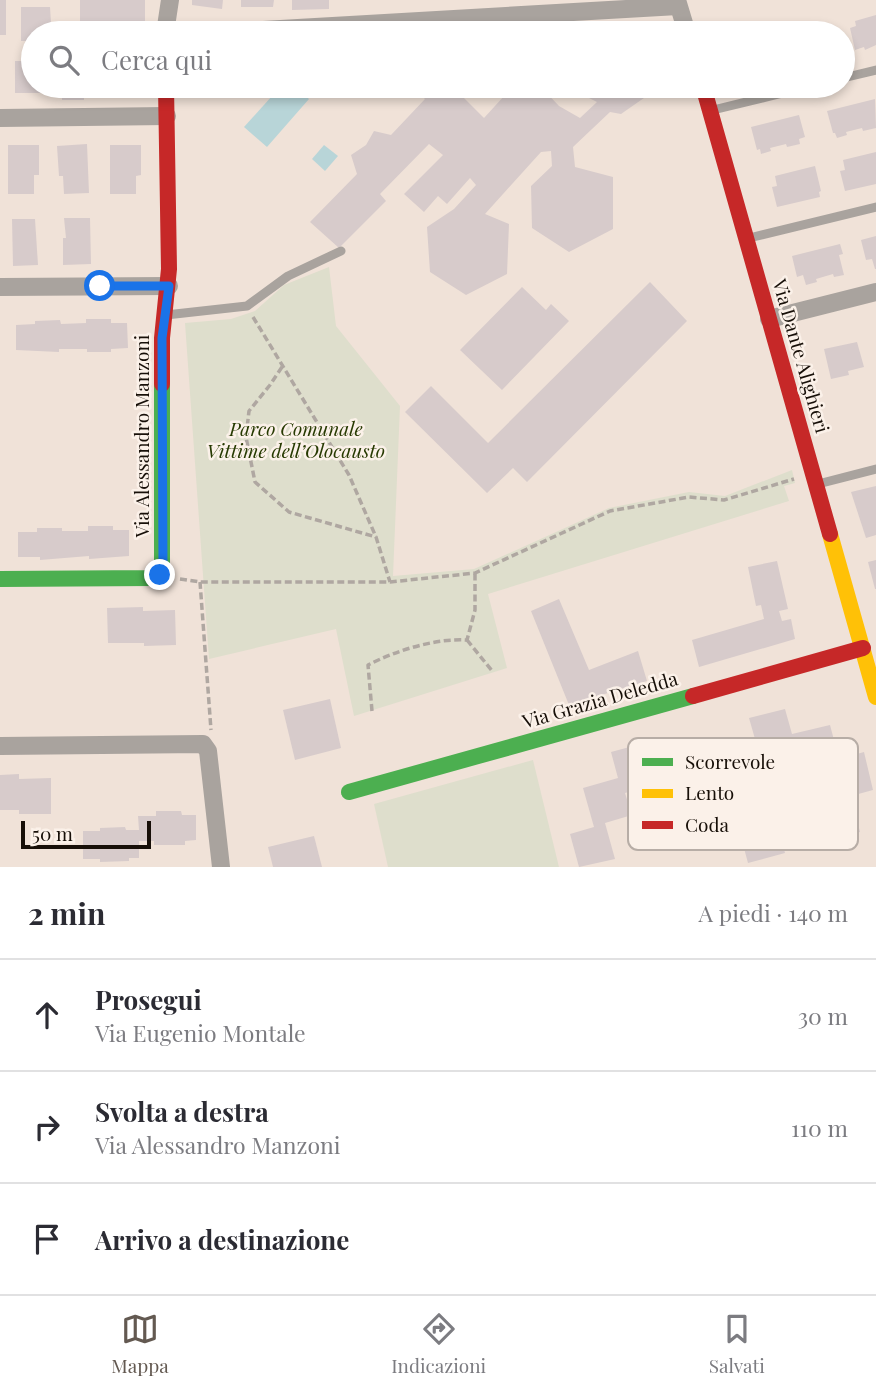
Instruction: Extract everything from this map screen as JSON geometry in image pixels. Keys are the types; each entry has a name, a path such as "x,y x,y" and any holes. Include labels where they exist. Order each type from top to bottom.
{"street":[{"path":"167,21 170,0"},
{"path":"398,21 678,3 683,21"},
{"name":"Via Alessandro Manzoni","path":"0,579 153,578 160,575 163,568 162,338 169,286 166,98"},
{"name":"Via Dante Alighieri","path":"708,98 814,479 869,647 876,698"},
{"path":"0,118 167,116"},
{"path":"0,287 169,286"},
{"path":"769,319 876,292"},
{"name":"Via Grazia Deledda","path":"349,792 869,647"},
{"path":"0,746 205,746 208,751 221,867"}],"lane":[{"path":"855,75 876,70"},
{"path":"711,110 761,98"},
{"path":"747,238 876,207"},
{"path":"165,316 247,306 288,276 341,251"},
{"path":"814,479 876,469"}],"path":[{"path":"247,306 349,475 376,537 390,582"},
{"path":"282,367 248,411 246,437 255,482 289,512 376,537"},
{"path":"205,746 211,738 200,582 390,582 475,573 610,511 689,497 724,500 814,479"},
{"path":"467,640 475,610 475,573"},
{"path":"372,711 368,665 384,657 453,639 467,640 494,673"}],"green space":[{"name":"Parco Comunale Vittime dell’Olocausto","path":"329,267 336,326 400,406 393,576 474,569 609,508 689,492 725,496 792,470 795,483 784,486 789,501 488,594 507,668 354,716 336,629 209,659 185,323 231,319 255,311 284,285"},
{"path":"533,760 559,867 388,867 374,804"}],"water":[{"path":"270,98 309,99 267,147 244,127"},
{"path":"324,145 338,156 325,171 312,159"}],"building":[{"path":"0,0 6,0 6,35 0,35"},
{"path":"80,0 145,0 145,21 80,21"},
{"path":"192,0 223,0 222,9 192,5"},
{"path":"241,0 274,0 273,7 241,7"},
{"path":"292,0 329,0 329,9 292,10"},
{"path":"21,7 50,7 51,21 21,21"},
{"path":"876,15 876,45 865,50 864,47 855,50 855,21"},
{"path":"15,61 21,61 21,93 15,93"},
{"path":"62,98 84,98 84,100"},
{"path":"464,98 484,118 502,98 551,98 559,106 580,118 597,102 589,98 644,98 621,114 610,112 573,147 575,167 613,177 613,229 569,252 532,228 531,186 552,166 551,151 541,152 485,214 509,224 507,274 466,295 430,272 427,227 454,209 476,185 470,178 447,204 438,196 424,212 404,194 443,155 429,144 380,194 386,201 339,248 310,222 357,174 351,155 366,145 374,131 391,135 425,99"},
{"path":"875,99 876,128 846,132 847,135 837,138 827,111"},
{"path":"799,115 805,137 799,139 800,144 770,148 771,151 761,154 760,149 757,150 751,127"},
{"path":"87,144 89,193 64,194 63,176 59,176 57,146"},
{"path":"8,145 39,145 39,175 34,175 34,194 8,194"},
{"path":"110,145 141,145 141,175 136,176 136,194 110,194"},
{"path":"876,152 876,184 845,191 840,171 845,170 843,160"},
{"path":"815,166 820,197 777,207 772,187 777,186 775,176"},
{"path":"64,218 90,218 91,264 63,265 63,238 66,238"},
{"path":"12,219 35,219 38,265 13,266"},
{"path":"876,236 875,269 872,259 866,260 861,240"},
{"path":"840,244 843,254 839,255 844,275 834,277 833,274 806,285 803,275 797,277 792,256"},
{"path":"650,282 687,321 527,482 513,468 487,493 405,412 431,386 488,443"},
{"path":"522,287 546,310 551,304 569,321 502,390 460,350"},
{"path":"86,319 111,319 111,323 127,323 128,348 111,349 111,352 87,352 87,349 59,349 59,352 16,350 16,325 60,320 61,324 86,323"},
{"path":"857,342 864,367 848,371 849,375 831,379 824,349"},
{"path":"876,486 876,535 866,538 851,492"},
{"path":"88,526 113,526 113,530 129,530 129,556 40,560 40,557 18,557 18,532 37,532 37,528 88,531"},
{"path":"876,560 876,589 875,589 868,562"},
{"path":"777,561 788,609 779,611 782,621 791,619 795,639 699,667 692,640 764,619 761,605 756,606 748,567"},
{"path":"559,599 589,670 638,651 647,681 569,705 531,611"},
{"path":"143,607 143,611 175,610 176,645 108,643 107,608"},
{"path":"330,699 341,748 295,760 283,710"},
{"path":"785,709 792,734 830,725 833,738 755,738 749,718"},
{"path":"628,747 628,792 625,793 628,816 605,823 615,859 579,867 570,834 594,827 583,788 618,778 611,752"},
{"path":"864,752 873,790 858,794 858,754"},
{"path":"19,774 19,779 51,778 51,814 19,814 19,810 0,810 0,775"},
{"path":"156,811 181,811 182,815 196,815 196,840 185,841 185,845 154,845 154,841 139,841 139,858 129,858 129,861 100,862 100,859 83,859 83,831 125,827 126,830 139,830 138,816 156,816"},
{"path":"314,836 322,867 273,867 268,847"},
{"path":"744,850 784,850 785,853 748,863"}],"traffic: fast":[{"path":"0,579 153,578 162,572 162,384"},
{"path":"349,792 693,696"}],"traffic: slow":[{"path":"830,534 876,697"}],"traffic: jam":[{"path":"162,384 162,338 169,269 166,98"},
{"path":"706,98 830,534"},
{"path":"693,696 863,648"}],"route":[{"path":"100,286 169,286 162,338 163,568 160,575"}]}
